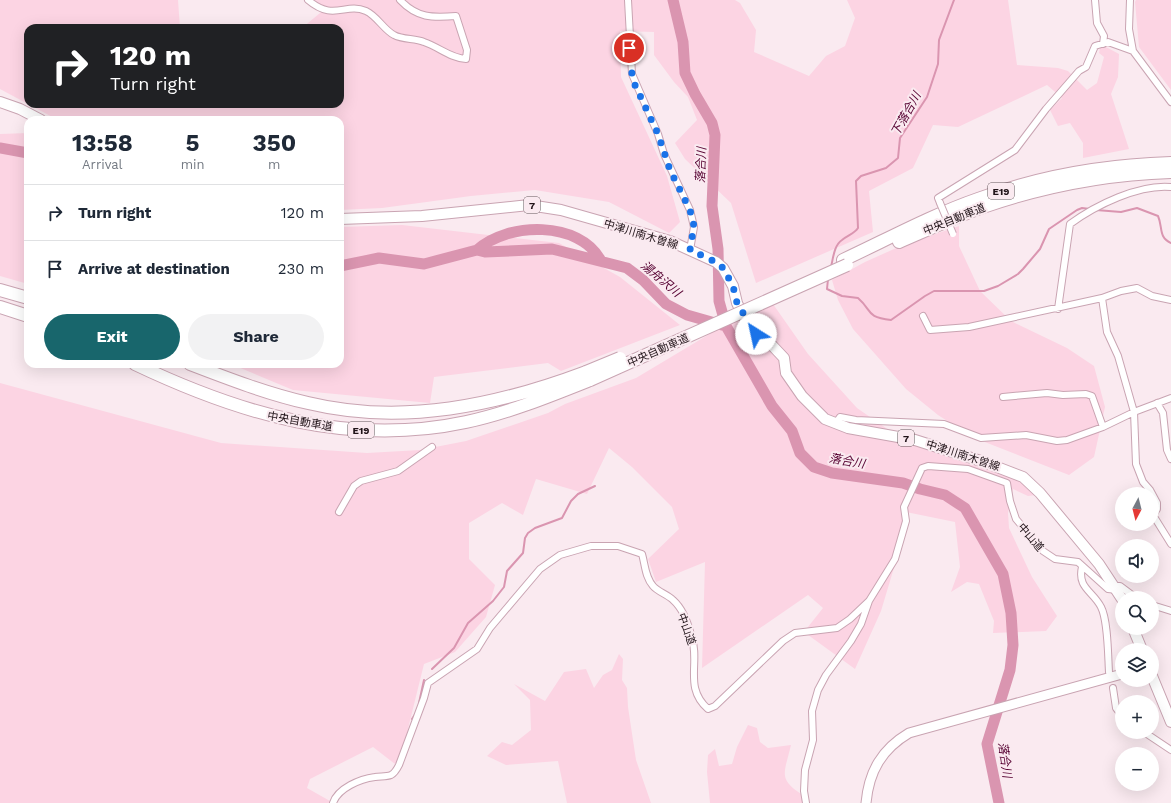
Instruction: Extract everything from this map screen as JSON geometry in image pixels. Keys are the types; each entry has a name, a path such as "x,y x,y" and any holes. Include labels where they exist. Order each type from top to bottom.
{"highway":[{"name":"中央自動車道","path":"845,262 944,213 978,199 1011,188 1080,172 1113,167 1171,163"},
{"name":"中央自動車道","path":"145,368 190,389 249,411 307,424 371,430 416,429 467,422 525,404 845,262 982,207 1048,188 1114,176 1171,172"},
{"path":"0,290 24,297"},
{"path":"0,307 23,314"},
{"name":"中央自動車道","path":"202,368 284,398 339,409 403,413 464,408 588,376"}],"main road":[{"path":"0,102 20,109 33,116"},
{"name":"中津川南木曽線","path":"344,219 400,217 529,205 561,210 670,241 690,250 719,265 733,286 737,303 756,334 767,340 784,358 786,373 802,396 814,408 835,424 848,428 915,440 1006,469 1023,477 1040,493 1099,564 1117,591"},
{"path":"1157,687 1171,722"}],"street":[{"path":"308,0 317,8 326,11 353,10 366,12 394,36 423,41 458,59 466,59 467,50 456,16 438,17 420,15 407,8 400,0"},
{"path":"628,0 632,74 635,85 658,134 664,154 690,210 694,226 690,250"},
{"path":"1095,0 1097,23 1104,36 1103,44"},
{"path":"1130,0 1129,29 1133,51 1171,102"},
{"path":"953,234 938,198 1016,150 1046,109 1079,71 1086,67 1095,46 1108,42 1133,51"},
{"path":"1058,308 1070,224 1105,202 1156,186 1171,186"},
{"path":"923,316 930,330 940,330 969,327 1102,298 1137,288 1152,296 1171,300"},
{"path":"1102,298 1107,332 1118,356 1134,412 1136,464 1143,482 1157,502 1157,509 1154,515 1171,544"},
{"path":"1003,397 1047,393 1063,395 1086,394 1092,396 1103,427"},
{"path":"835,424 840,417 846,417 862,420 944,424 981,438 1026,435 1057,440 1067,440 1103,427 1134,412 1171,398"},
{"path":"1157,403 1164,417 1167,450 1171,459"},
{"path":"339,512 354,486 398,470 432,447"},
{"name":"中山道","path":"333,803 338,794 343,790 366,779 391,774 396,770 401,761 419,714 425,690 429,681 477,649 490,628 540,569 560,555 580,549 592,546 618,546 628,548 642,554 648,580 653,587 673,600 680,609 689,628 695,653 694,688 701,703 708,709 715,706 783,641 795,634 837,628 850,619 869,601 895,559 906,521 905,504 919,472 922,468 928,466 968,469 1007,483 1010,502 1016,519 1043,552 1055,559 1075,562 1082,566 1108,589 1115,591"},
{"path":"1082,566 1082,581 1101,607 1104,617 1109,672"},
{"name":"中山道","path":"1118,591 1120,586 1127,591"},
{"path":"806,803 804,791 805,770 812,740 812,711 818,690 826,675 851,641 861,624 869,601"},
{"path":"1159,607 1171,611"},
{"path":"866,803 868,786 874,769 886,750 909,733 953,719 1115,676"},
{"path":"1113,688 1115,701"},
{"path":"1154,739 1171,750"}],"shaded area":[{"path":"0,0 178,0 180,24 24,24 24,102 0,89"},
{"path":"313,0 735,0 740,3 756,30 754,52 809,76 826,56 845,46 855,18 847,0 1008,0 1017,65 1058,68 1068,71 1087,90 1097,83 1104,57 1099,53 1100,48 1106,47 1119,54 1118,77 1111,94 1129,149 1083,158 1083,143 1070,123 1058,126 1050,110 1062,98 1047,85 958,127 933,125 913,168 869,191 873,232 756,283 731,203 685,159 675,143 697,120 688,97 674,82 654,55 654,32 620,31 621,77 667,176 680,222 669,233 609,202 535,190 471,196 382,208 344,210 344,116 50,116 36,108 344,108 344,24 307,24 326,8"},
{"path":"1136,0 1171,0 1171,90 1139,47"},
{"path":"24,133 24,283 0,276 0,134"},
{"path":"402,225 559,243 620,277 680,325 561,371 548,363 434,377 430,403 293,390 241,368 344,368 344,227"},
{"path":"959,226 959,246 980,291 1011,321 1067,348 1094,366 1105,407 1094,457 1069,475 972,437 938,415 906,389 853,329 838,300 832,280 865,262 903,245"},
{"path":"773,304 808,354 857,408 909,444 1018,480 1036,495 1028,496 1013,489 1008,513 1009,528 1032,577 1057,616 1046,631 993,633 994,621 979,584 967,582 951,592 960,567 955,522 906,512 899,533 896,561 881,611 855,669 804,632 823,608 808,595 702,668 705,562 656,582 648,559 679,529 672,507 632,467 609,448 587,494 536,479 523,515 502,503 469,523 469,559 495,585 486,617 455,652 424,664 402,753 395,764 373,747 310,779 307,788 330,801 330,803 0,803 0,383 221,443 367,453 420,450 466,441 548,413 565,404 636,378 753,308"},
{"path":"619,654 623,659 622,680 627,688 628,707 636,760 651,803 567,803 558,761 506,765 487,756 502,742 512,745 531,730 530,700 514,684 545,701 564,672 586,669 594,688 603,675 612,670"},
{"path":"748,725 757,728 760,742 768,748 791,745 786,763 785,776 790,786 806,797 806,803 710,803 707,772 708,755 715,749 719,766 732,764 737,747"}],"waterway":[{"name":"落合川","path":"673,0 683,42 685,73 712,123 715,135 712,206 718,249 719,301 726,326 772,406 792,431 800,453 814,467 832,473 903,483 945,495 965,508 1003,574 1011,613 1013,645 1010,670 987,744 999,803"},
{"name":"下落合川","path":"831,267 834,252 839,242 855,232 858,228 856,181 861,176 886,168 898,158 900,138 927,97 938,64 939,40 954,0"},
{"name":"湯舟沢川","path":"0,148 24,152"},
{"name":"下落合川","path":"828,279 827,289 842,296 858,298 870,313 877,317 891,320 934,291 984,291 998,286 1018,274 1023,269 1040,249 1049,229 1077,210 1082,208 1090,209"},
{"name":"下落合川","path":"1096,210 1121,212 1137,208 1158,216 1162,235 1171,243"},
{"name":"湯舟沢川","path":"477,250 490,241 506,234 524,230 542,230 560,232 577,238 591,248 601,261"},
{"name":"湯舟沢川","path":"344,265 379,258 424,264 477,250 485,252 552,249 627,268 643,280 666,304 687,315 722,325"},
{"path":"432,669 454,648 468,623 493,601 504,587 507,571 523,553 525,538 528,533 535,528 562,518 571,501 578,494 595,486"},
{"path":"419,703 424,680"},
{"path":"412,719 416,713"}],"route":[{"path":"629,48 632,74 635,85 658,134 670,170 686,198 690,210 694,226 694,237 690,250 716,262 723,268 733,286 737,303 743,316 756,334"}]}
